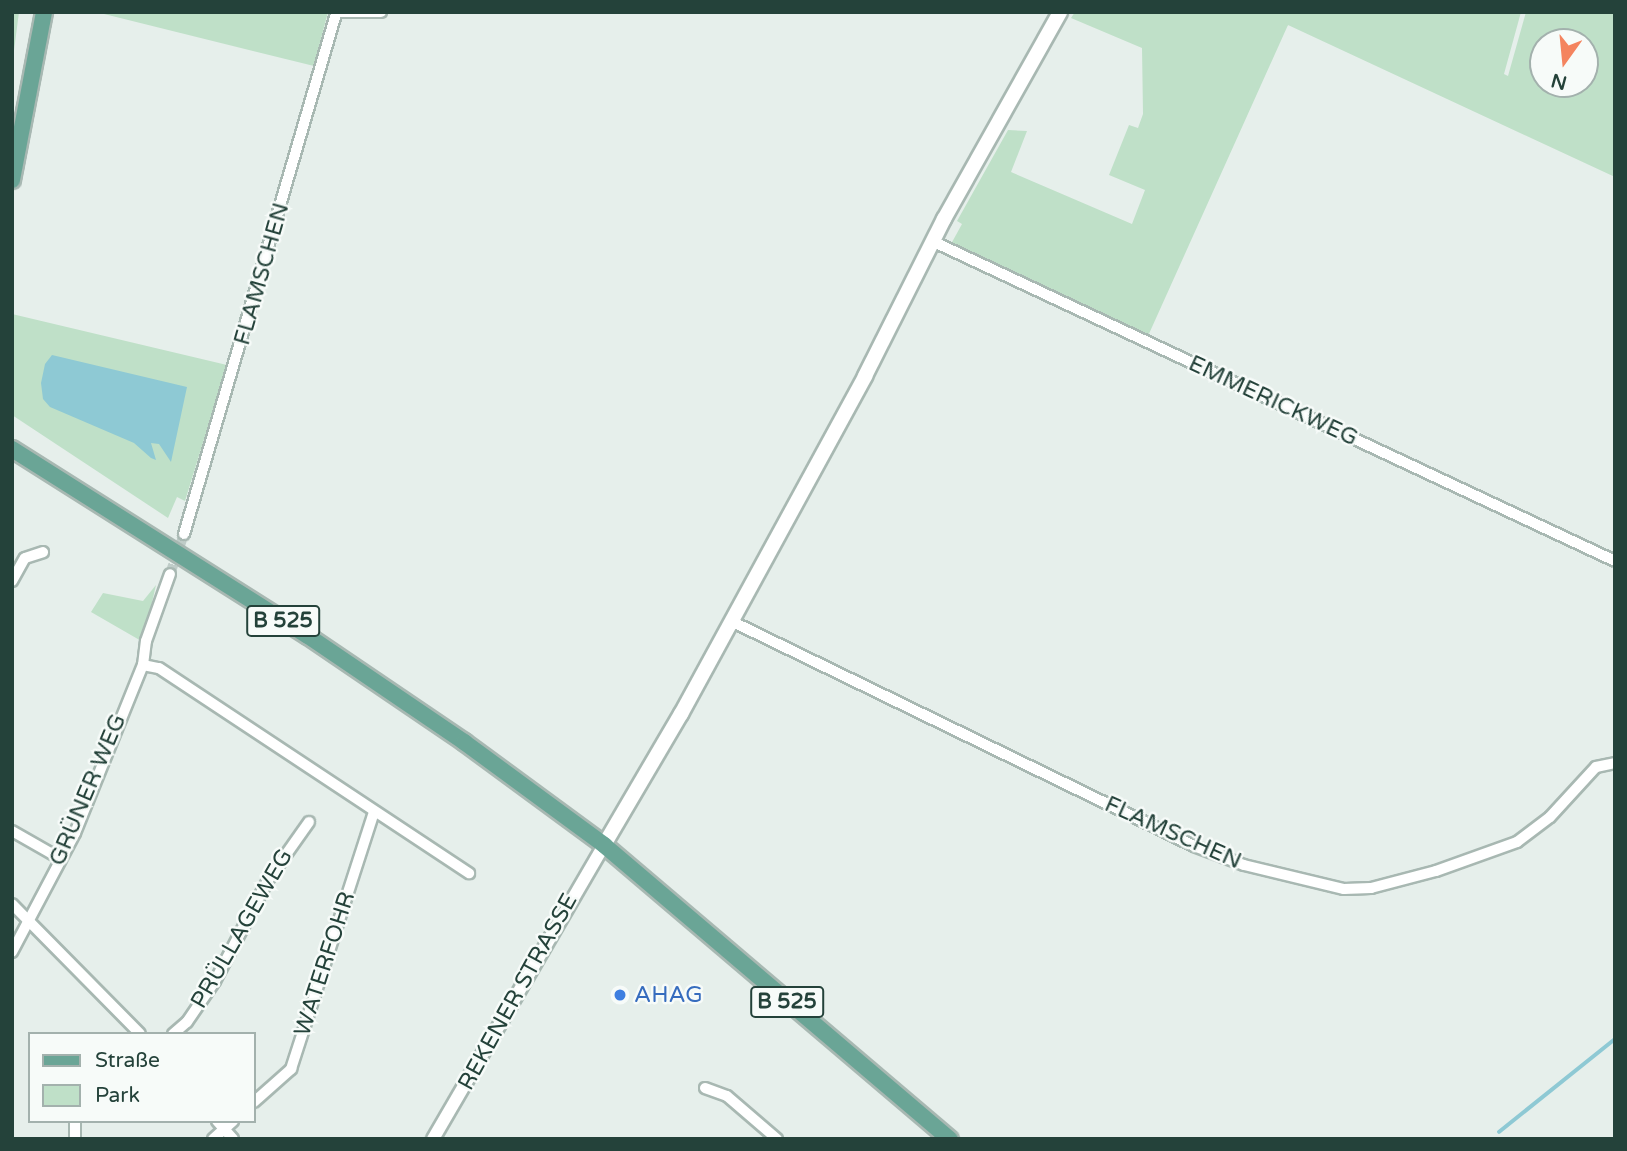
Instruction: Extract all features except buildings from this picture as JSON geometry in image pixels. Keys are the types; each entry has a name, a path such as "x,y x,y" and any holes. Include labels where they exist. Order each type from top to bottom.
{"main road":[{"path":"12,180 44,12"},
{"path":"604,845 630,806 932,241 1060,12"},
{"name":"B 525","path":"12,449 308,636 464,742 604,845 950,1139"}],"street":[{"name":"FLAMSCHEN","path":"184,534 337,13 381,12"},
{"name":"EMMERICKWEG","path":"932,241 1615,561"},
{"path":"12,581 24,558 43,552"},
{"name":"GRÜNER WEG","path":"12,952 61,859 143,665 146,641 170,574"},
{"name":"FLAMSCHEN","path":"731,621 1194,846 1244,865 1343,889 1371,888 1436,871 1517,842 1550,817 1596,767 1615,763"},
{"path":"143,665 159,668 469,873"},
{"name":"WATERFOHR","path":"256,1100 291,1069 374,812"},
{"name":"PRÜLLAGEWEG","path":"175,1032 187,1022 215,981 268,880 309,822"},
{"path":"12,831 61,859"},
{"name":"REKENER STRASSE","path":"433,1139 604,845"},
{"path":"12,904 138,1032"},
{"path":"705,1088 727,1096 776,1139"},
{"path":"214,1139 224,1124 233,1139"}],"green space":[{"path":"12,12 19,12 12,66"},
{"path":"96,12 328,12 314,66"},
{"path":"1075,12 1521,12 1504,74 1508,76 1526,12 1615,12 1615,177 1288,25 1148,336 951,244 962,224 957,221 1008,130 1027,131 1011,172 1132,224 1145,190 1109,175 1129,125 1138,128 1143,114 1142,48 1071,18"},
{"path":"12,314 227,365 185,501 177,497 168,518 12,415"},
{"path":"156,585 143,642 91,612 103,593 143,601"}],"water":[{"path":"52,355 187,387 171,462 159,444 151,443 156,460 134,443 50,407 43,399 41,383 45,364"}],"waterway":[{"path":"1499,1132 1615,1039"}],"tunnel":[{"path":"170,574 184,534"}],"place":[{"name":"AHAG","path":"620,995"}]}
